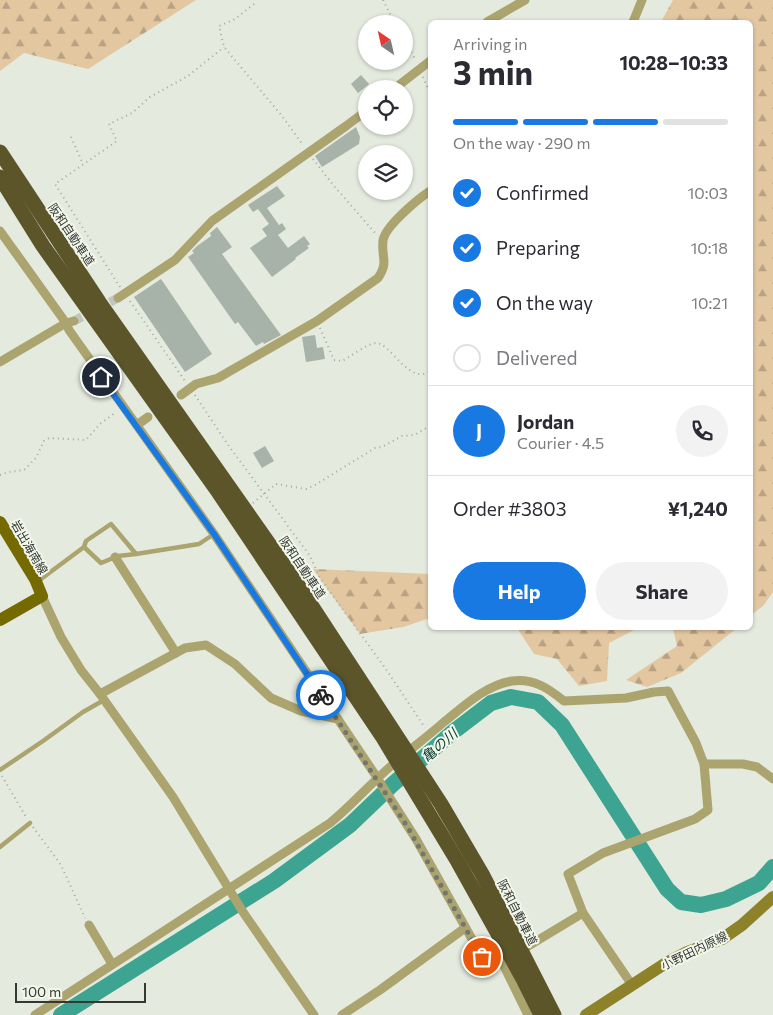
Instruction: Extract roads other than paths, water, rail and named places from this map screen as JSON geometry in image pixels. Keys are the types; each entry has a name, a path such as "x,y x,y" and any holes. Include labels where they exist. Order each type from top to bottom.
{"highway":[{"name":"阪和自動車道","path":"0,152 99,302 298,585 387,731 431,816 498,921 554,1015"},
{"name":"阪和自動車道","path":"0,177 43,246 387,731 441,804 482,874 498,921 540,1015"}],"main road":[{"name":"岩出海南線","path":"0,524 15,544 42,596"},
{"path":"0,620 42,596"},
{"name":"小野田内原線","path":"586,1015 666,963 722,939 742,925 773,897"}],"street":[{"path":"491,20 526,0"},
{"path":"634,20 642,0"},
{"path":"406,80 428,63"},
{"path":"118,298 175,260 212,221 358,117"},
{"path":"181,395 196,384 218,378 317,321 378,278 383,271 385,263 384,235 407,209 428,193"},
{"path":"0,231 70,322"},
{"path":"0,362 70,322"},
{"path":"70,322 68,330 214,534 391,799 416,839 482,957 490,963 502,962 583,913"},
{"path":"137,425 148,417"},
{"path":"115,557 176,653"},
{"path":"42,596 61,637 81,670 173,797 243,912 314,1015"},
{"path":"102,697 185,648 206,645 235,664 271,698 301,711 338,719"},
{"path":"35,1015 330,823 349,808 390,766 469,702 489,690 511,681 530,681 551,690 564,701 626,698 668,691 696,743 704,764 708,810 695,819 603,853 568,874 583,913 632,985"},
{"path":"704,764 743,764 757,767 773,779"},
{"path":"88,925 112,964"},
{"path":"342,1015 380,990 465,928"},
{"path":"502,962 528,1015"}],"lane":[{"path":"36,583 84,547 86,541 111,524 136,554"},
{"path":"84,547 101,563 115,557 199,544 214,534"},
{"path":"0,771 102,697"},
{"path":"0,847 30,823"}],"waterway":[{"name":"亀の川","path":"61,1015 274,881 350,825 393,784 453,732 491,703 511,697 538,702 562,725 667,889 681,902 701,905 726,899 759,883 773,867"}],"tunnel":[{"path":"74,321 118,298"}]}
